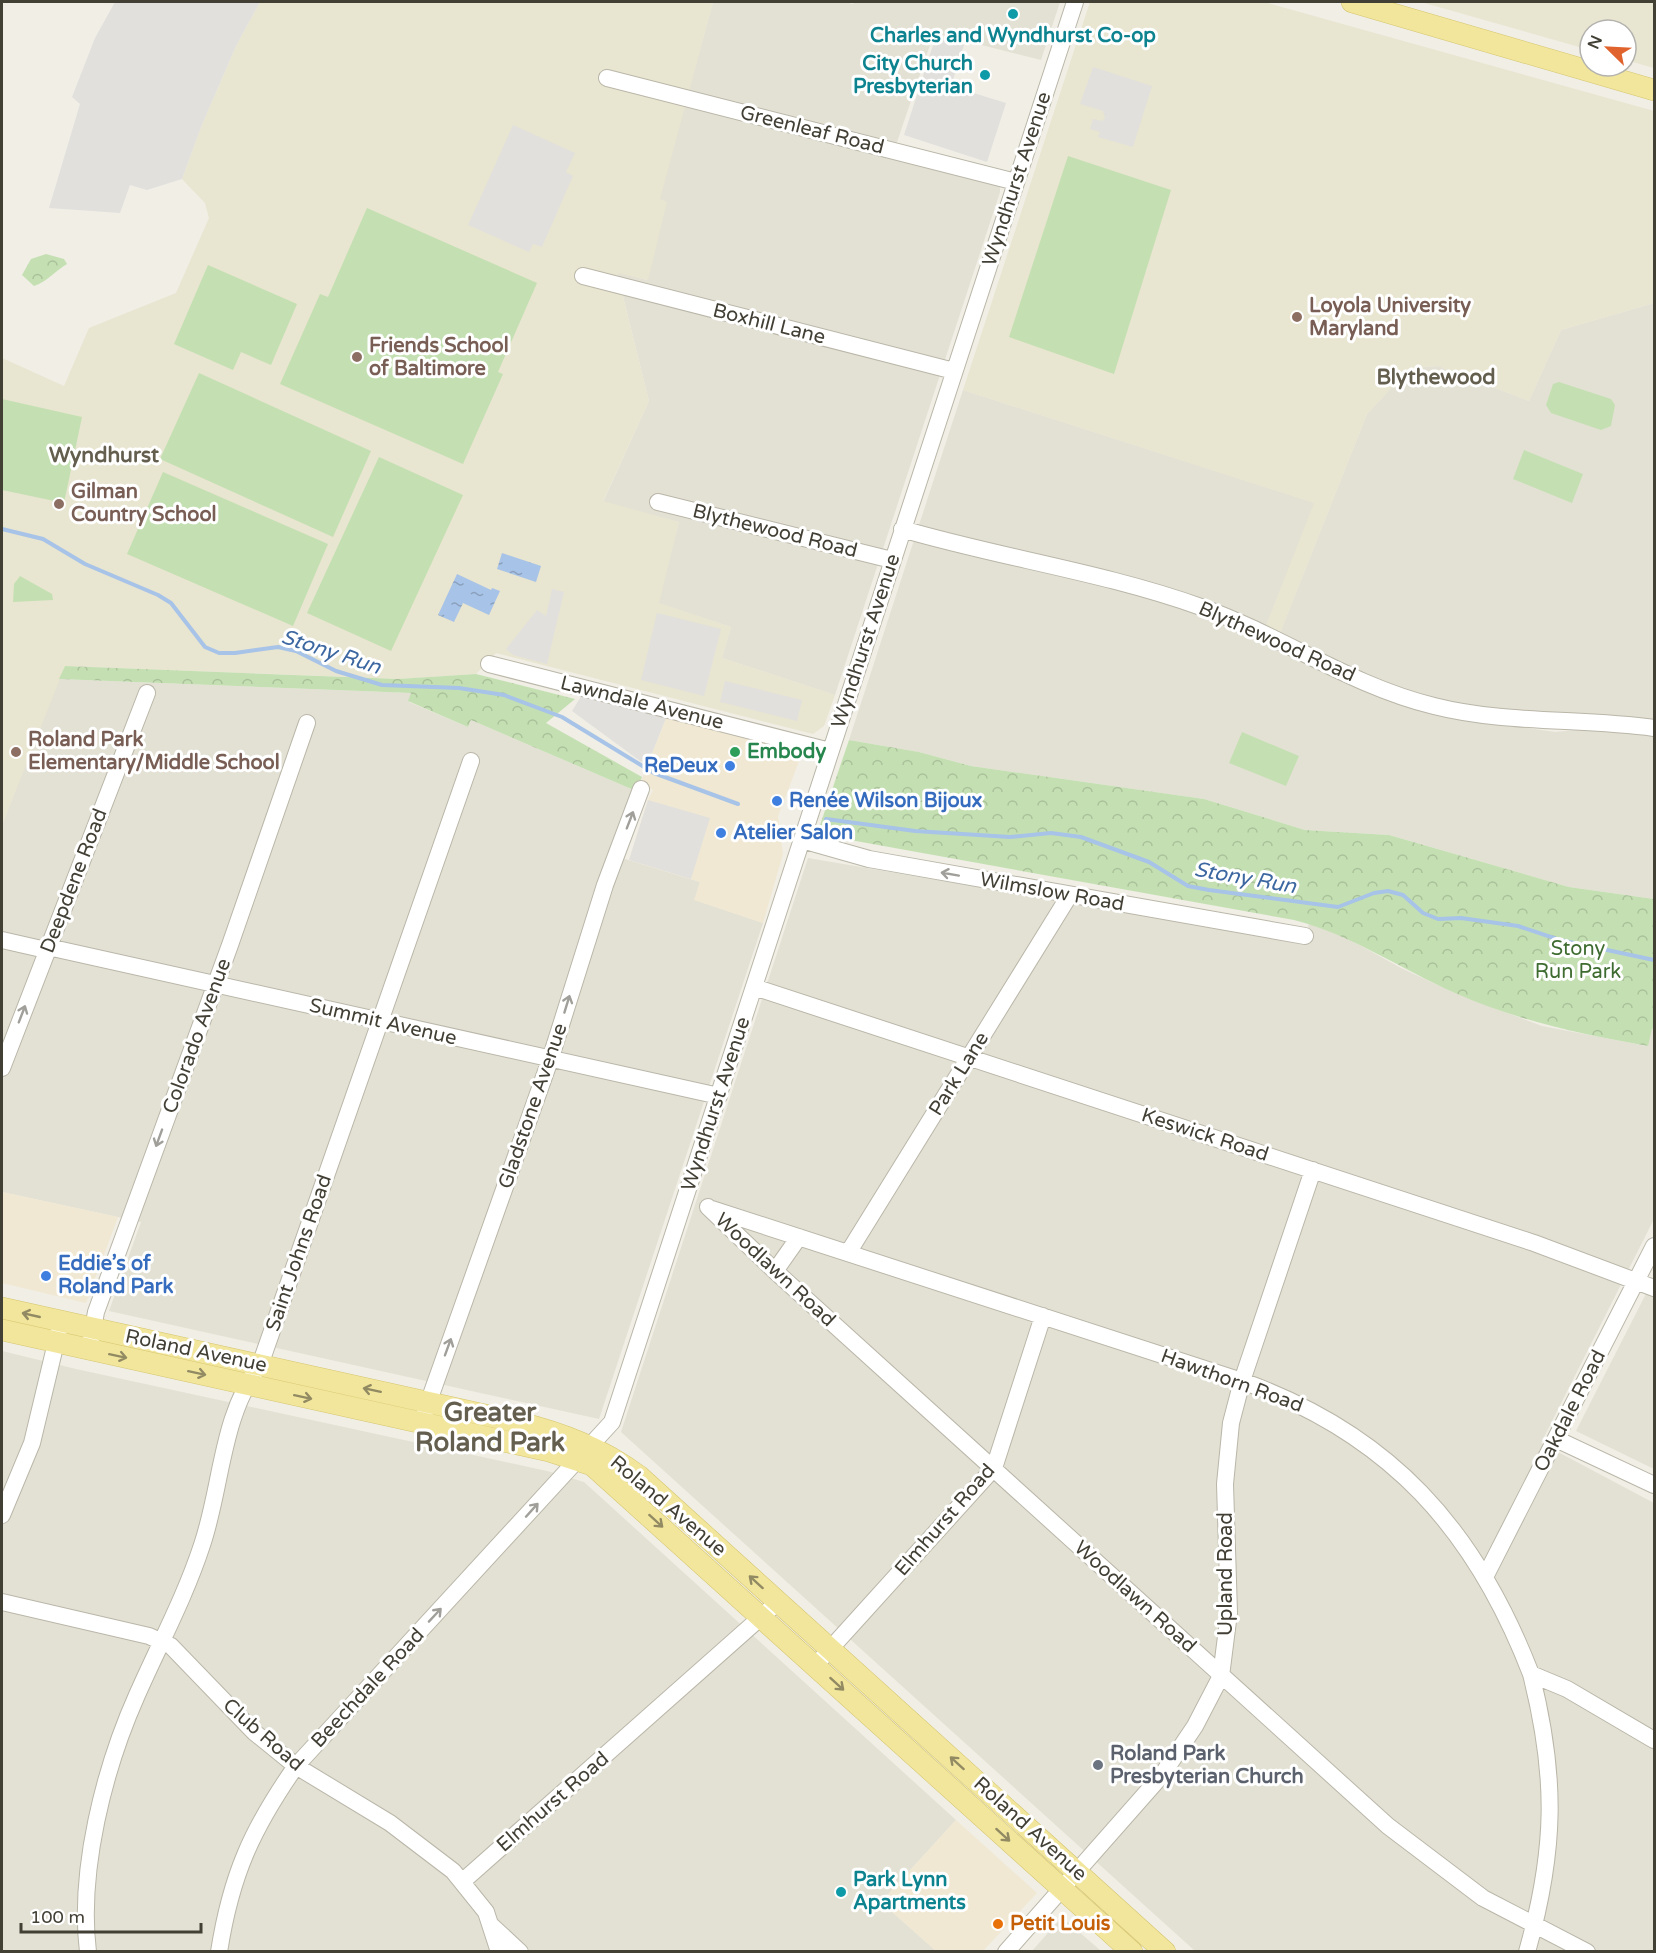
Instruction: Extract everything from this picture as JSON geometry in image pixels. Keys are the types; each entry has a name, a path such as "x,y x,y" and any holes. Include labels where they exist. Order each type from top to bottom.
{"main road":[{"path":"1352,2 1654,90"},
{"name":"Roland Avenue","path":"2,1308 549,1430 584,1452 639,1476 1165,1952"},
{"name":"Roland Avenue","path":"2,1330 56,1344 421,1423 584,1452 602,1472 1132,1952"}],"street":[{"name":"Wyndhurst Avenue","path":"584,1452 612,1422 1075,2"},
{"name":"Greenleaf Road","path":"607,78 1016,182"},
{"name":"Boxhill Lane","path":"583,276 954,371"},
{"name":"Blythewood Road","path":"658,502 892,560"},
{"name":"Blythewood Road","path":"902,530 968,549 1104,578 1186,601 1263,632 1378,688 1437,707 1497,716 1654,728"},
{"name":"Lawndale Avenue","path":"489,664 831,751"},
{"name":"Deepdene Road","path":"2,1068 147,693"},
{"name":"Colorado Avenue","path":"88,1350 96,1312 307,723"},
{"name":"Saint Johns Road","path":"88,1952 89,1871 107,1778 136,1698 202,1546 236,1407 246,1384 260,1365 471,761"},
{"name":"Gladstone Avenue","path":"421,1423 550,1060 605,885 642,789"},
{"name":"Wilmslow Road","path":"802,840 869,859 1305,936"},
{"name":"Park Lane","path":"848,1253 1069,896"},
{"name":"Summit Avenue","path":"2,940 215,984 719,1096"},
{"name":"Keswick Road","path":"754,987 1313,1170 1637,1280 1654,1288"},
{"name":"Upland Road","path":"1006,1952 1162,1775 1195,1726 1221,1676 1229,1613 1226,1524 1227,1462 1232,1423 1242,1382 1313,1170"},
{"name":"Hawthorn Road","path":"685,1200 1242,1382 1320,1415 1386,1461 1449,1524 1486,1575 1507,1615 1531,1674"},
{"name":"Woodlawn Road","path":"708,1207 1388,1826 1483,1899 1587,1952"},
{"path":"776,1271 799,1237"},
{"name":"Oakdale Road","path":"1486,1575 1654,1246"},
{"name":"Elmhurst Road","path":"816,1665 994,1468 1043,1316"},
{"path":"2,1515 32,1443 61,1321"},
{"path":"1556,1439 1654,1485"},
{"name":"Beechdale Road","path":"219,1952 233,1881 248,1844 274,1797 296,1766 584,1452"},
{"name":"Club Road","path":"2,1602 162,1641 171,1646 254,1732 296,1766 390,1823 442,1862 463,1881 492,1926 520,1952"},
{"name":"Elmhurst Road","path":"463,1881 778,1602"},
{"path":"1531,1674 1568,1689 1654,1740"},
{"path":"1527,1952 1548,1857 1551,1809 1547,1744 1531,1674"},
{"name":"Club Road","path":"492,1926 499,1952"}],"shaded area":[{"path":"115,2 260,2 236,46 201,127 182,179 147,190 130,185 120,213 49,208 80,104 72,97 95,38"},
{"name":"Friends School of Baltimore","path":"260,2 713,2 660,199 667,202 648,280 617,273 649,401 603,501 679,522 659,603 731,627 722,658 835,695 824,726 813,734 496,653 476,674 399,679 65,666 2,825 2,358 64,386 89,328 176,293 209,218 205,203 182,179 201,127 236,46"},
{"path":"713,2 844,2 853,4 854,2 1060,2 1041,60 934,33 897,142 892,159 995,185 1000,187 1000,192 835,695 722,658 731,627 658,603 679,522 603,502 649,401 617,272 647,280 666,202 659,200"},
{"name":"Loyola University Maryland","path":"1090,2 1264,2 1654,111 1654,303 1561,330 1529,401 1438,366 1410,368 1367,414 1280,633 1266,626 1314,503 963,390"},
{"path":"1421,2 1654,2 1654,68 1638,63 1638,18 1578,18 1578,47"},
{"path":"936,36 964,45 951,86 1006,103 987,162 904,135"},
{"path":"1093,67 1152,86 1133,147 1098,137 1100,132 1090,129 1093,119 1102,121 1105,118 1103,111 1080,104"},
{"path":"513,125 575,153 566,172 573,176 542,247 533,244 529,252 468,225"},
{"path":"1654,303 1654,721 1485,708 1441,701 1382,682 1280,633 1367,414 1410,368 1438,366 1529,401 1561,330"},
{"path":"963,390 1315,503 1266,626 919,525"},
{"path":"914,540 970,556 1076,578 1188,610 1451,717 1555,732 1587,729 1654,736 1654,899 1569,887 1389,835 1305,830 1204,799 971,766 919,752 849,740"},
{"path":"552,589 564,592 547,664 513,655 506,649 537,610 546,616"},
{"path":"657,613 721,629 704,696 641,680"},
{"path":"59,679 411,693 409,702 468,727 471,720 636,791 612,855 700,882 695,900 763,923 599,1419 109,1311 141,1222 2,1192 2,825"},
{"path":"725,681 802,700 797,721 720,702"},
{"path":"582,695 666,718 647,766 572,711"},
{"path":"666,718 803,751 778,816 783,854 763,923 694,900 700,882 629,860 653,790 640,784"},
{"path":"648,800 710,818 691,879 629,860"},
{"path":"808,858 1303,942 1309,924 1343,936 1401,968 1455,993 1542,1026 1647,1046 1652,1028 1654,1028 1654,1219 1541,1443 1654,1503 1654,1951 1195,1951 621,1432"},
{"path":"2,1192 118,1217 86,1303 2,1283"},
{"path":"1654,1278 1654,1469 1576,1431"},
{"path":"2,1351 547,1471 584,1482 956,1820 881,1902 936,1951 2,1951"},
{"path":"956,1820 1037,1893 983,1951 936,1951 881,1902"},
{"path":"1062,1917 1101,1951 1032,1951"}],"green space":[{"path":"1068,156 1171,190 1114,374 1009,337"},
{"path":"367,208 537,283 498,372 503,374 463,464 280,384 320,294 328,297"},
{"path":"46,254 64,259 67,264 34,286 22,275 31,259"},
{"path":"208,265 297,304 271,365 241,352 233,370 174,344"},
{"path":"199,373 371,451 333,537 160,459"},
{"path":"1559,382 1611,399 1615,405 1611,426 1601,430 1551,413 1546,405 1553,384"},
{"path":"2,399 82,417 64,503 2,490"},
{"path":"1524,450 1583,474 1572,503 1513,479"},
{"path":"379,457 463,495 391,651 307,613"},
{"path":"163,472 328,544 293,626 127,554"},
{"path":"20,576 52,594 53,600 13,602 14,584"},
{"path":"65,666 398,679 476,674 575,699 546,723 642,777 636,791 471,720 468,727 408,701 411,693 59,679"},
{"path":"1242,732 1299,756 1286,786 1229,763"},
{"name":"Stony Run Park","path":"849,740 919,752 971,766 1204,799 1305,830 1389,835 1569,887 1654,899 1654,1028 1648,1046 1573,1031 1526,1019 1479,1003 1435,984 1336,934 1294,920 817,834"}],"water":[{"path":"502,553 541,566 536,582 497,569"},
{"path":"457,574 491,590 492,588 500,591 489,615 463,603 454,622 438,615"}],"waterway":[{"name":"Stony Run","path":"2,529 43,539 85,564 158,595 171,603 205,647 219,653 278,647 296,651 336,671 382,685 459,688 504,695 562,717 654,773 738,804"},
{"name":"Stony Run","path":"826,819 915,831 1010,837 1051,833 1081,837 1149,862 1188,886 1338,907 1374,893 1388,891 1403,895 1423,913 1438,919 1461,918 1518,926 1560,940 1654,960"}],"place":[{"name":"Charles and Wyndhurst Co-op","path":"1013,14"},
{"name":"City Church Presbyterian","path":"985,75"},
{"name":"Loyola University Maryland","path":"1297,317"},
{"name":"Friends School of Baltimore","path":"357,357"},
{"name":"Gilman Country School","path":"59,504"},
{"name":"Roland Park Elementary/Middle School","path":"16,752"},
{"name":"Embody","path":"735,752"},
{"name":"ReDeux","path":"730,766"},
{"name":"Renée Wilson Bijoux","path":"777,801"},
{"name":"Atelier Salon","path":"721,833"},
{"name":"Eddie’s of Roland Park","path":"46,1276"},
{"name":"Roland Park Presbyterian Church","path":"1098,1765"},
{"name":"Park Lynn Apartments","path":"841,1892"},
{"name":"Petit Louis","path":"998,1924"}],"district":[{"name":"Blythewood","path":"1436,377"},
{"name":"Wyndhurst","path":"104,455"},
{"name":"Greater Roland Park","path":"490,1427"}]}
